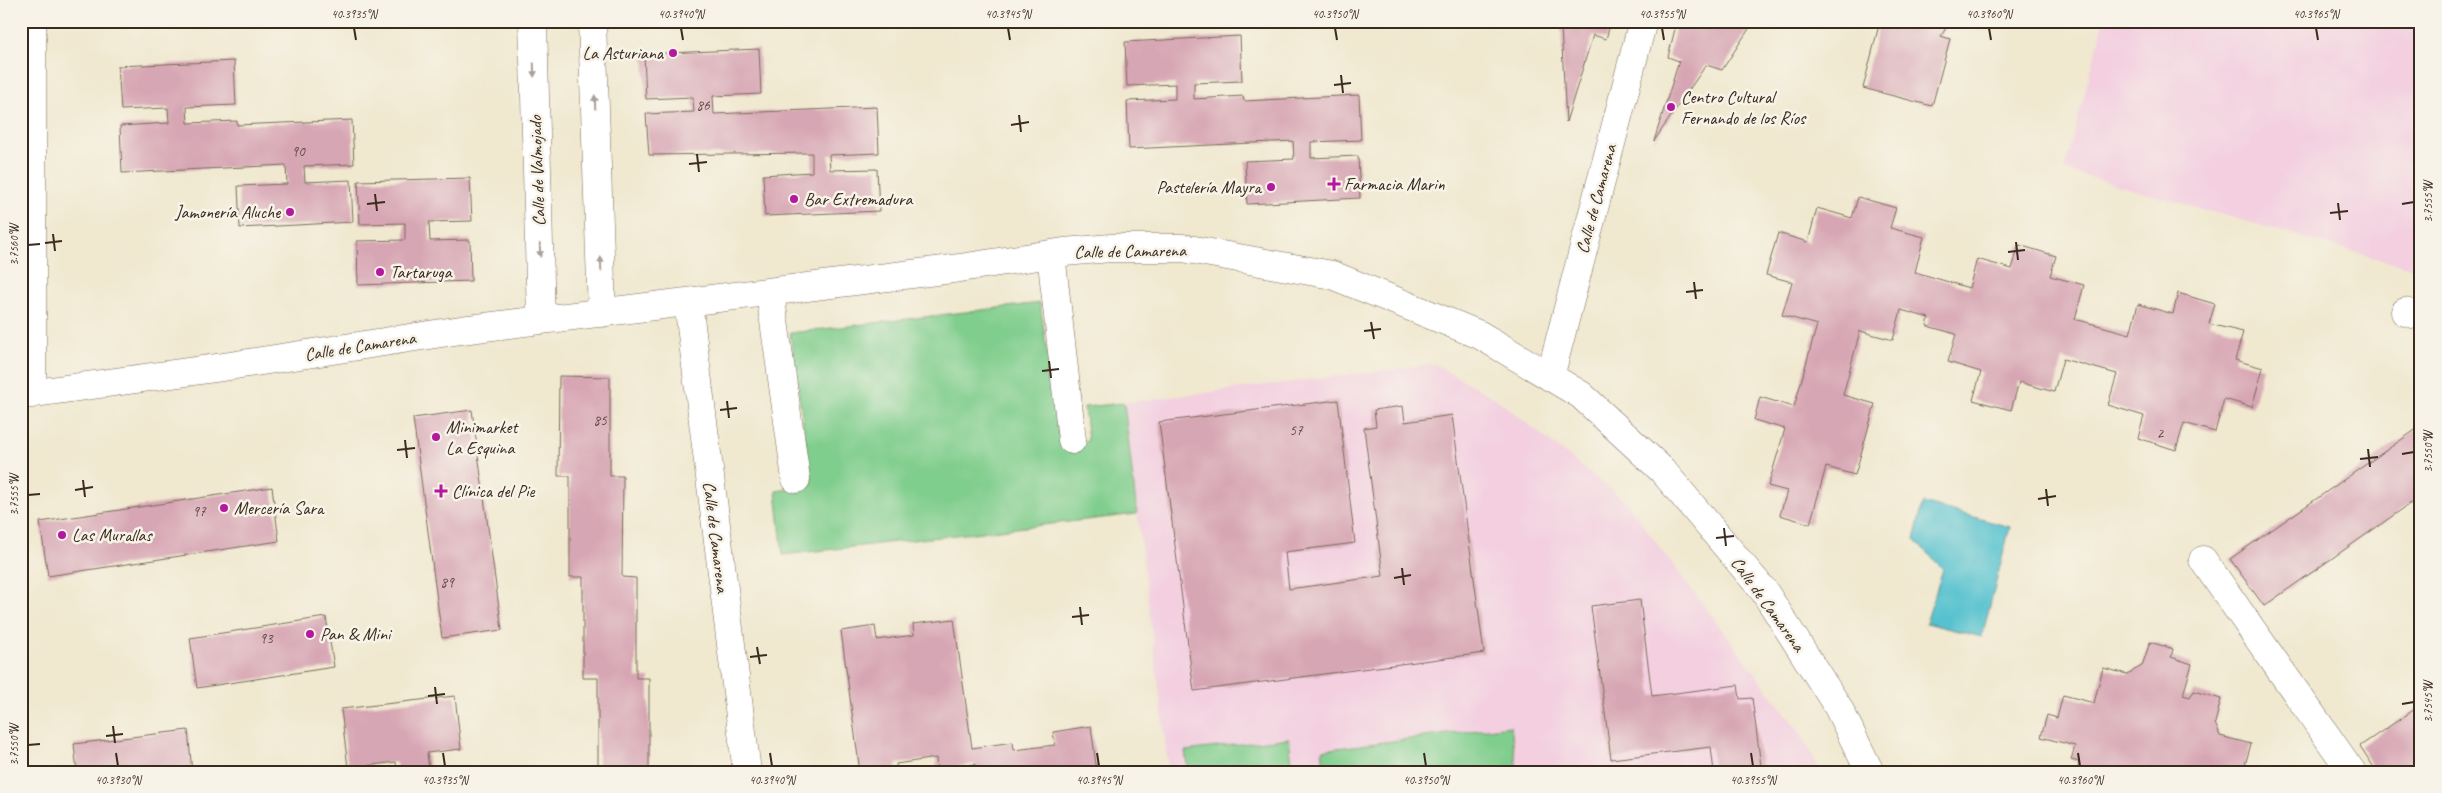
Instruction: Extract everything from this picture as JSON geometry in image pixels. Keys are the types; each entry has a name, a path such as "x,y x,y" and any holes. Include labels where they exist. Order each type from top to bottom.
{"street":[{"name":"Calle de Camarena","path":"32,21 27,395 541,320 960,268 1051,254 1111,248 1182,248 1332,275 1480,335 1581,395 1662,470 1764,591 1838,707 1870,772"},
{"name":"Calle de Valmojado","path":"533,21 541,320"},
{"path":"592,21 602,313"},
{"name":"Calle de Camarena","path":"1550,376 1643,21"},
{"path":"1051,254 1072,440"},
{"path":"770,292 796,478"},
{"name":"Calle de Camarena","path":"688,302 747,772"},
{"path":"2203,560 2352,772"}],"shaded area":[{"path":"2104,21 2421,21 2421,271 2064,170"},
{"path":"1434,364 1495,398 1625,501 1801,734 1821,772 1169,772 1124,403"}],"green space":[{"path":"1040,303 1060,444 1088,441 1084,407 1124,403 1137,514 783,555 776,491 812,486 790,333"},
{"path":"1511,726 1517,772 1325,772 1322,750"},
{"path":"1289,738 1293,772 1188,772 1185,751"}],"water":[{"path":"1923,503 2010,527 1982,637 1926,623 1943,569 1914,540"}],"building":[{"path":"1547,21 1611,21 1606,39 1593,35 1566,122 1561,26"},
{"name":"Centro Cultural Fernando de los Ríos","path":"1677,21 1754,21 1722,70 1706,65 1654,141 1679,61 1668,57"},
{"path":"1880,21 1946,21 1946,28 1941,36 1950,39 1932,106 1863,88"},
{"path":"1240,36 1242,81 1194,83 1194,99 1243,96 1244,101 1359,95 1361,140 1311,142 1311,158 1358,156 1360,198 1247,204 1245,161 1294,159 1293,141 1129,149 1127,101 1175,99 1175,84 1127,86 1125,42"},
{"path":"759,49 761,94 713,96 714,114 877,107 879,153 829,155 830,170 877,169 879,211 765,216 763,175 812,172 812,153 649,155 646,114 694,112 693,97 646,99 644,54"},
{"path":"234,61 236,105 187,107 188,123 237,121 237,125 352,120 354,164 304,166 305,182 351,180 353,222 240,228 238,186 287,184 286,165 122,173 120,126 169,123 168,108 121,110 118,66"},
{"path":"470,178 472,221 429,222 430,241 470,240 471,281 358,285 357,241 405,240 405,223 360,224 358,181"},
{"path":"1858,197 1896,208 1890,228 1924,237 1915,272 1969,288 1977,259 2012,269 2019,245 2056,256 2050,276 2084,285 2075,319 2130,334 2138,304 2173,314 2178,293 2215,304 2209,324 2243,332 2235,360 2263,368 2252,407 2224,399 2215,432 2184,423 2176,450 2138,438 2144,416 2108,405 2117,374 2063,359 2054,392 2019,382 2011,410 1973,400 1981,372 1948,362 1956,334 1927,326 1929,318 1901,310 1893,340 1860,331 1843,395 1875,404 1855,475 1826,467 1810,524 1780,515 1787,491 1768,486 1785,429 1754,420 1760,397 1794,407 1817,325 1782,315 1792,282 1766,275 1778,233 1808,242 1817,208 1852,218"},
{"path":"559,376 610,377 610,476 623,476 622,577 636,578 636,678 649,678 649,772 598,772 598,678 583,678 583,577 570,577 570,476 558,476"},
{"path":"1338,400 1355,543 1285,552 1289,589 1383,576 1364,428 1376,426 1374,410 1403,406 1405,422 1452,415 1484,653 1194,691 1159,422"},
{"path":"472,410 502,630 442,638 413,418"},
{"path":"2421,426 2421,496 2264,606 2230,559"},
{"path":"272,487 279,541 48,576 40,522"},
{"path":"1640,600 1652,696 1738,685 1740,699 1752,698 1761,766 1714,772 1711,747 1611,759 1591,606"},
{"path":"326,617 334,667 197,688 190,638"},
{"path":"954,619 972,748 1013,742 1014,750 1055,745 1053,732 1091,726 1097,772 976,772 975,764 937,770 936,758 896,764 897,772 860,772 841,631 875,626 877,640 914,635 913,624"},
{"path":"2150,642 2173,649 2171,657 2192,664 2183,695 2190,697 2194,691 2221,699 2215,723 2220,736 2251,744 2243,772 2077,772 2079,762 2071,760 2075,746 2041,737 2047,715 2057,718 2063,695 2094,703 2103,668 2127,674 2142,666"},
{"path":"455,696 461,749 427,753 429,770 440,769 441,772 397,772 396,762 348,768 341,709"},
{"path":"2421,705 2421,772 2377,772 2360,746"},
{"path":"188,730 192,772 77,772 74,744"}],"place":[{"name":"La Asturiana","path":"673,53"},
{"name":"Centro Cultural Fernando de los Ríos","path":"1671,107"},
{"name":"Farmacia Marin","path":"1334,184"},
{"name":"Pastelería Mayra","path":"1271,187"},
{"name":"Bar Extremadura","path":"794,199"},
{"name":"Jamonería Aluche","path":"290,212"},
{"name":"Tartaruga","path":"380,272"},
{"name":"Minimarket La Esquina","path":"436,437"},
{"name":"Clínica del Pie","path":"441,491"},
{"name":"Mercería Sara","path":"224,508"},
{"name":"Las Murallas","path":"62,535"},
{"name":"Pan & Mini","path":"310,634"}]}
